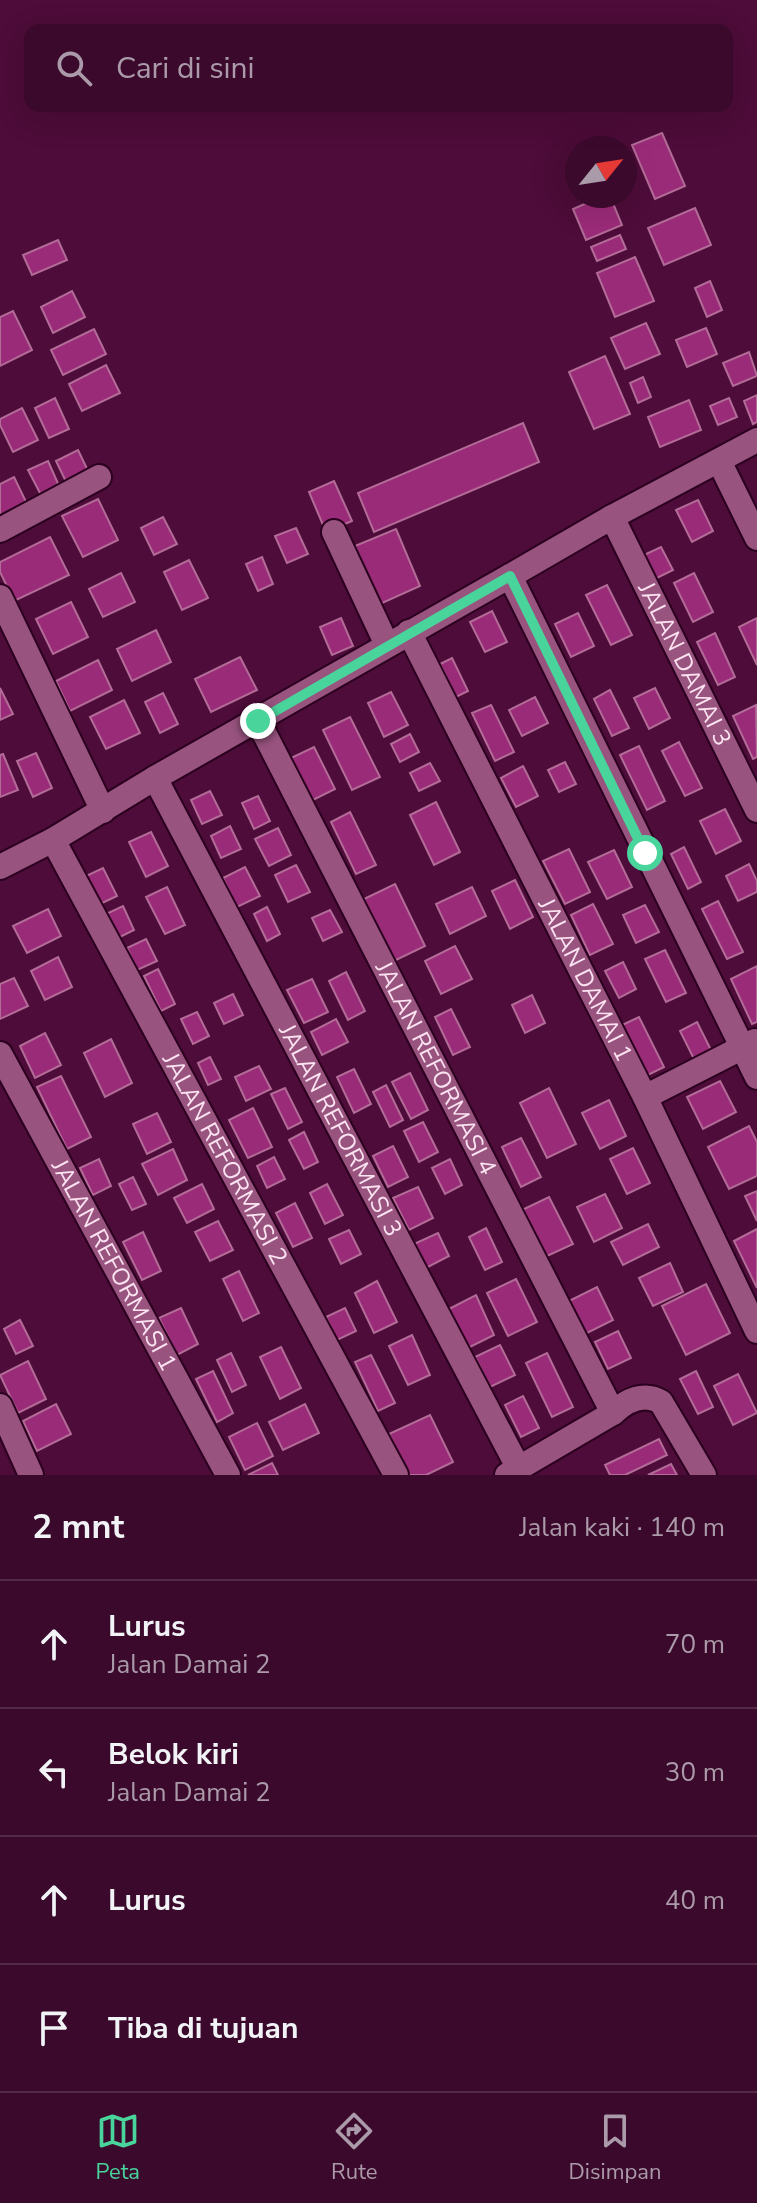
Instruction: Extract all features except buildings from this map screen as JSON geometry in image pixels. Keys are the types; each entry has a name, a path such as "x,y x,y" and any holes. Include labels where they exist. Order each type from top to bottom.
{"street":[{"path":"0,867 53,840 155,778 612,517 757,440"},
{"path":"719,461 757,538"},
{"path":"0,530 99,477"},
{"name":"JALAN DAMAI 3","path":"612,517 757,810"},
{"path":"334,532 387,645"},
{"path":"510,576 750,1044 757,1077"},
{"path":"0,597 6,625 103,811"},
{"name":"JALAN DAMAI 1","path":"409,632 645,1097 757,1331"},
{"name":"JALAN REFORMASI 4","path":"258,721 613,1413"},
{"name":"JALAN REFORMASI 3","path":"155,778 512,1472"},
{"name":"JALAN REFORMASI 2","path":"53,840 396,1475"},
{"path":"645,1097 750,1044"},
{"name":"JALAN REFORMASI 1","path":"0,1054 228,1475"},
{"path":"512,1472 613,1413 623,1404 644,1396 661,1402 704,1475"},
{"path":"0,1406 31,1475"}],"route":[{"path":"258,721 510,576 645,853"}]}
